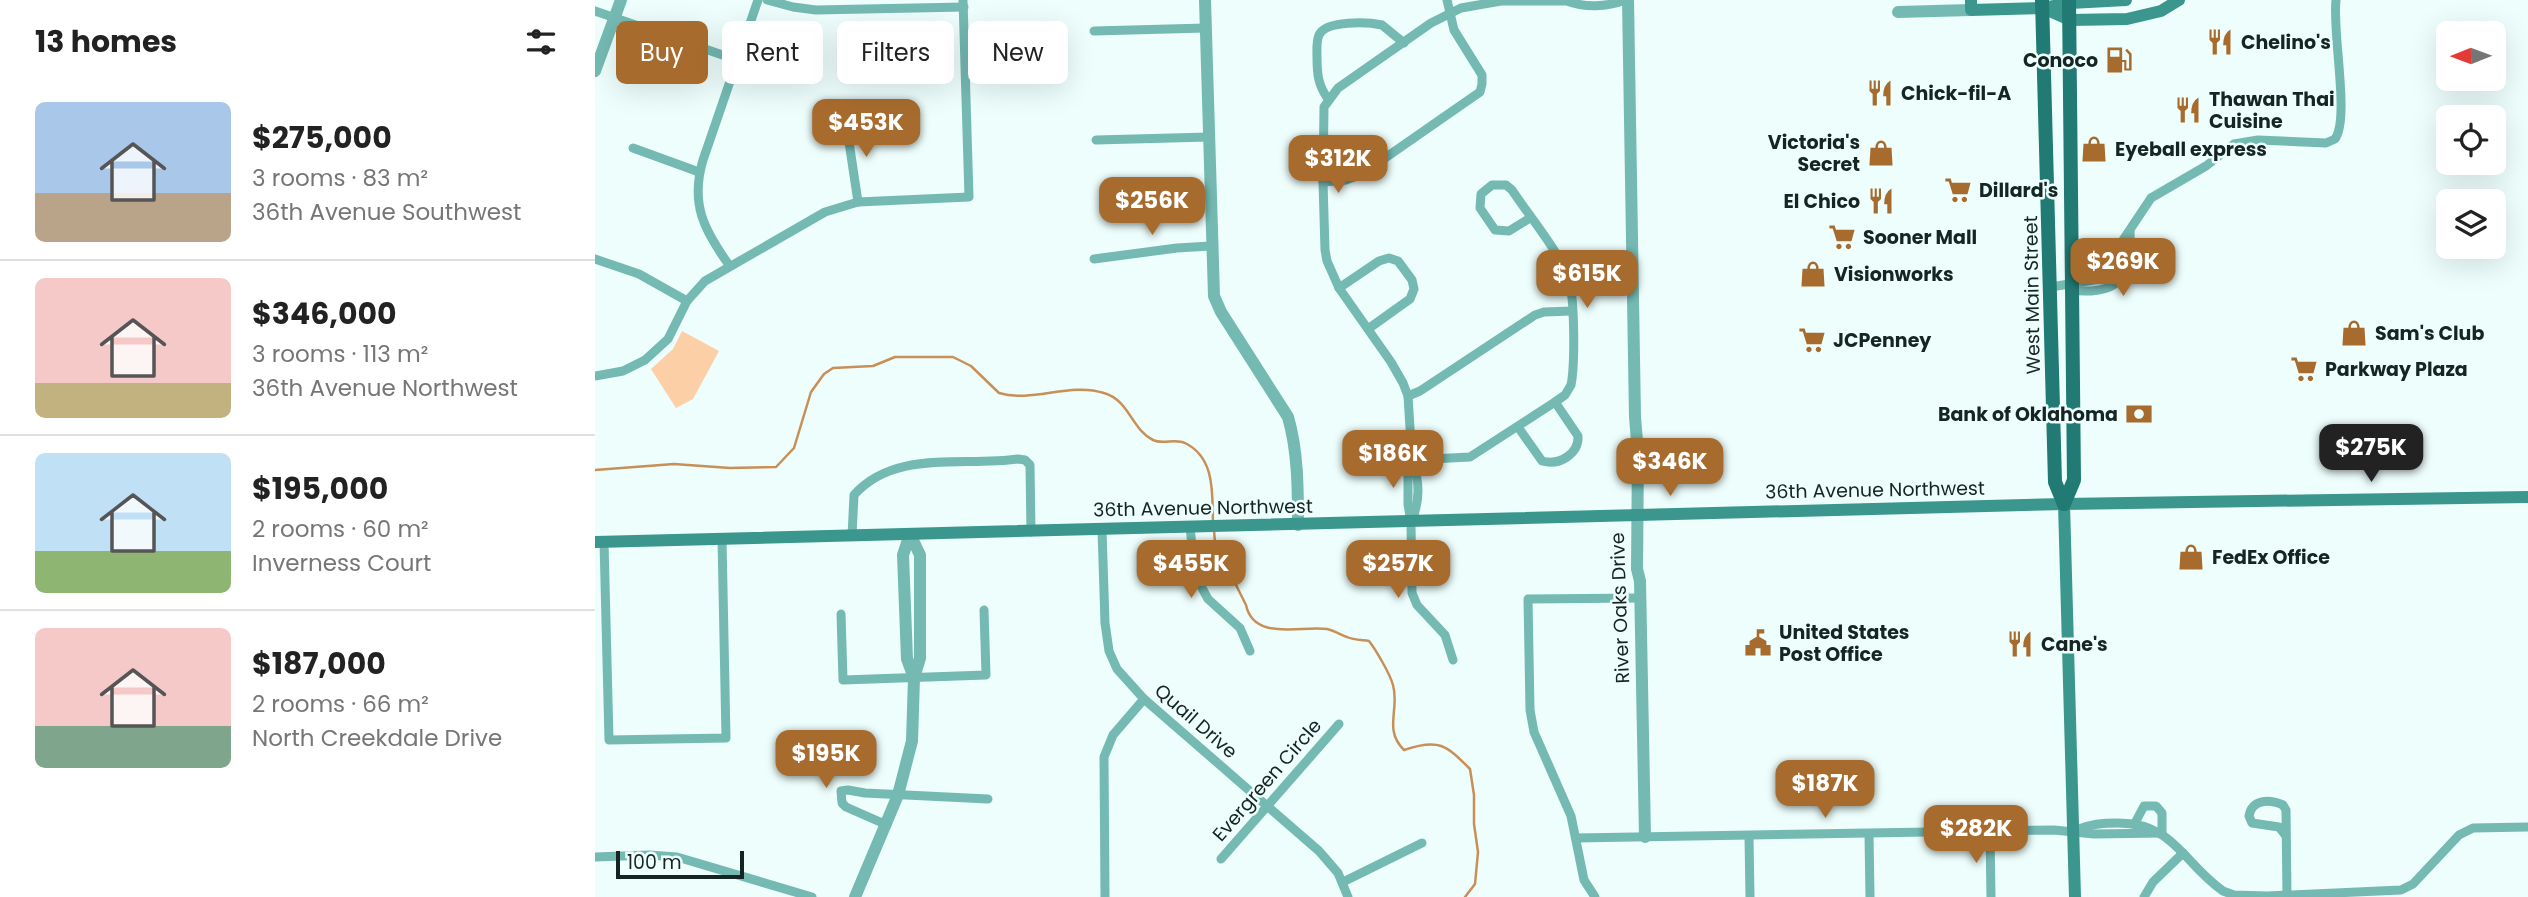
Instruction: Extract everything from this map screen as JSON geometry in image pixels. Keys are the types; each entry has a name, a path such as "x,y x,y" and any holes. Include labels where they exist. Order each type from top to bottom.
{"main road":[{"path":"1971,5 2126,0"},
{"path":"2043,4 2070,20 2127,19 2161,11 2179,0"},
{"name":"West Main Street","path":"2064,504 2074,481 2069,1"},
{"name":"West Main Street","path":"2043,4 2055,482 2064,504 2075,897"},
{"name":"36th Avenue Northwest","path":"600,542 2064,504 2528,497"}],"street":[{"path":"595,71 621,0"},
{"path":"751,21 758,0"},
{"path":"595,376 623,371 655,353 668,339 687,301 705,281 825,212 858,202 969,197 964,4 816,10 767,0"},
{"path":"1205,0 1213,287 1216,303 1288,417 1298,484 1298,525"},
{"path":"1323,182 1346,180 1361,174 1480,92 1482,75 1454,30 1447,0"},
{"path":"1453,660 1445,635 1413,599 1411,523 1419,502 1418,477 1412,460 1408,396 1403,383 1339,288 1325,250 1323,116 1328,99 1338,88 1431,23 1449,14 1473,5 1501,1 1567,0 1577,5 1612,5 1626,0"},
{"name":"River Oaks Drive","path":"1626,0 1645,837"},
{"path":"2072,287 2099,279 2110,272 2123,240 2151,198 2206,166 2234,144 2258,140 2326,143 2335,139 2342,122 2336,0"},
{"path":"1898,12 1971,5"},
{"path":"595,11 722,55"},
{"path":"1328,99 1321,90 1317,74 1317,42 1324,29 1332,25 1382,25 1404,43"},
{"path":"1094,31 1206,28"},
{"path":"729,84 699,172 697,191 699,210 729,265"},
{"path":"846,122 858,202"},
{"path":"1096,140 1209,137"},
{"path":"633,148 699,172"},
{"path":"1412,460 1470,457 1565,395 1572,380 1572,311 1568,277 1530,218 1506,185 1492,185 1481,194 1480,208 1495,230 1509,231 1530,218"},
{"path":"2051,287 2101,291 2121,281 2131,251 2130,231"},
{"path":"1094,259 1211,246"},
{"path":"1339,288 1384,259 1395,258 1406,270 1413,285 1410,299 1368,329"},
{"path":"595,259 639,274 687,301"},
{"path":"1408,396 1445,375 1535,315 1572,311"},
{"path":"1518,427 1542,461 1556,463 1563,459 1576,449 1579,436 1555,402"},
{"path":"852,536 853,495 891,471 915,464 1018,460 1025,460 1030,465 1031,532"},
{"path":"1191,527 1194,565 1202,588 1208,599 1240,628 1250,651"},
{"name":"Quail Drive","path":"1102,530 1103,591 1109,651 1124,679 1319,851 1343,882 1347,897"},
{"path":"855,897 898,795 912,741 914,678 907,659 903,556 910,534"},
{"path":"600,542 609,740 726,738 722,539"},
{"path":"1595,897 1584,880 1571,816 1539,746 1532,722 1528,599 1640,598"},
{"path":"841,614 843,680 986,675 984,610"},
{"path":"1105,897 1104,757 1113,735 1144,699"},
{"name":"Evergreen Circle","path":"1221,859 1339,724"},
{"path":"887,825 846,807 842,803 841,791 988,799"},
{"path":"2286,836 2279,827 2252,823 2249,816 2252,806 2262,802 2283,805 2288,816 2287,896"},
{"path":"2135,823 2144,806 2156,806 2162,813 2162,834"},
{"path":"2074,830 2093,823 2135,823 2162,834 2219,887 2229,893 2287,896 2401,890 2413,884 2459,835 2468,829 2528,827"},
{"path":"1576,838 2074,830 2094,834 2162,834"},
{"path":"1990,832 1991,897"},
{"path":"1869,834 1870,897"},
{"path":"1749,836 1750,897"},
{"path":"1343,882 1422,844"},
{"path":"2144,897 2153,882 2183,853"},
{"path":"595,857 677,857 812,897"}],"shaded area":[{"path":"682,331 719,351 693,399 676,408 651,369 673,349"}],"waterway":[{"path":"595,470 674,464 730,468 776,467 794,448 811,392 824,374 833,368 873,366 895,357 953,357 971,366 999,393 1025,396 1078,390 1104,393 1119,402 1140,429 1153,440 1185,443 1195,450 1207,468 1212,489 1213,523"},
{"path":"1214,530 1215,543 1251,616 1259,624 1280,629 1327,629 1352,639 1369,641 1383,662 1393,685 1394,734 1404,750 1434,744 1441,746 1470,769 1478,852 1475,884 1465,897"}],"place":[{"name":"Chelino's","path":"2220,42"},
{"name":"Conoco","path":"2119,60"},
{"name":"Chick-fil-A","path":"1880,93"},
{"name":"Thawan Thai Cuisine","path":"2188,110"},
{"name":"Eyeball express","path":"2094,149"},
{"name":"Victoria's Secret","path":"1881,153"},
{"name":"Dillard's","path":"1958,190"},
{"name":"El Chico","path":"1881,201"},
{"name":"Sooner Mall","path":"1842,237"},
{"name":"Visionworks","path":"1813,274"},
{"name":"Sam's Club","path":"2354,333"},
{"name":"JCPenney","path":"1812,340"},
{"name":"Parkway Plaza","path":"2304,369"},
{"name":"Bank of Oklahoma","path":"2139,414"},
{"name":"FedEx Office","path":"2191,557"},
{"name":"United States Post Office","path":"1758,643"},
{"name":"Cane's","path":"2020,644"}]}
